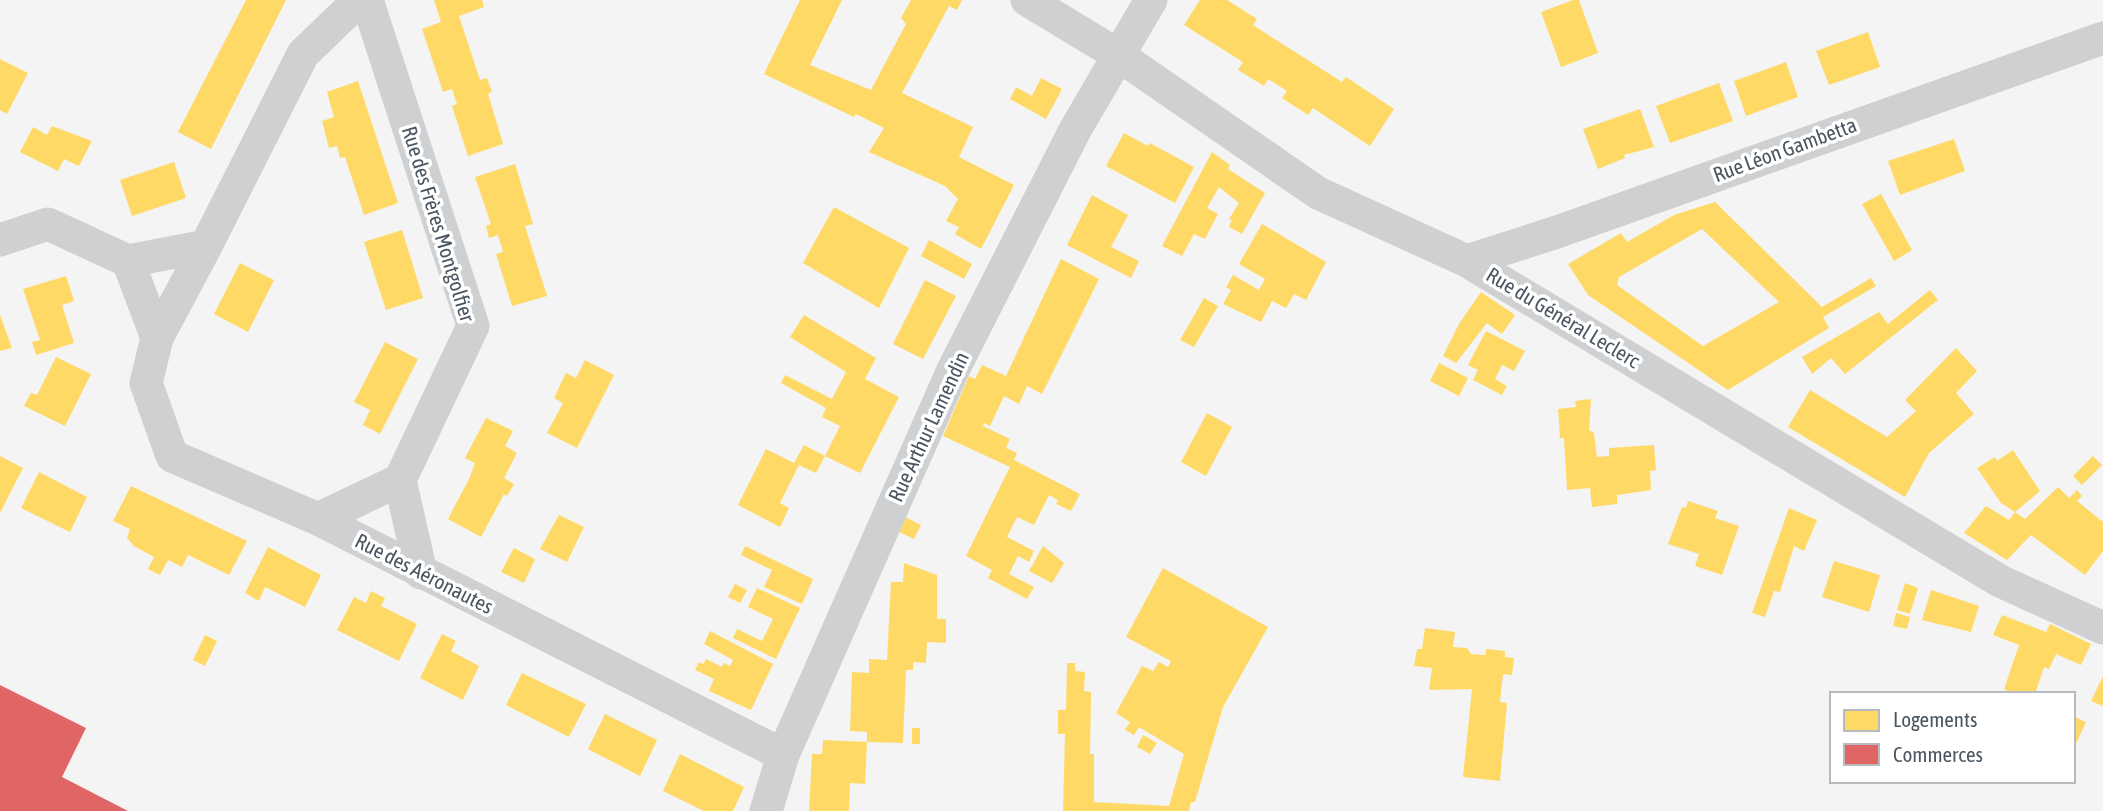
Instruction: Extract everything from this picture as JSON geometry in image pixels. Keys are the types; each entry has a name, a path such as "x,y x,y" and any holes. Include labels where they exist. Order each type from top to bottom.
{"street":[{"name":"Rue des Aéronautes","path":"359,0 303,54 157,338 146,383 172,456 318,519 783,755"},
{"name":"Rue des Frères Montgolfier","path":"367,0 472,326 400,480"},
{"name":"Rue du Général Leclerc","path":"1027,0 1118,55 1318,193 1467,261 2000,581 2103,628"},
{"name":"Rue Arthur Lamendin","path":"766,811 783,755 953,370 1075,130 1151,0"},
{"name":"Rue Léon Gambetta","path":"1467,261 1557,232 2103,38"},
{"path":"0,240 48,224 128,261 206,246"},
{"path":"128,261 157,338"},
{"path":"318,519 400,480 421,573"}],"building: Logements":[{"path":"246,0 286,0 211,149 178,132"},
{"path":"434,0 482,0 484,7 459,16 480,80 487,78 492,92 488,94 503,144 468,156 452,106 457,104 452,89 443,92 422,29 441,22"},
{"path":"800,0 842,0 810,65 871,90 906,24 901,18 911,0 962,0 957,10 949,6 902,93 973,127 959,157 1014,185 981,249 955,234 959,227 946,221 958,199 945,186 869,152 884,128 856,114 854,117 764,74"},
{"path":"1200,0 1227,0 1257,19 1253,25 1342,82 1346,77 1394,109 1370,146 1313,108 1308,115 1282,98 1287,91 1268,79 1264,86 1238,70 1243,62 1184,25"},
{"path":"1579,0 1598,53 1561,67 1541,12"},
{"path":"1868,32 1880,67 1829,85 1816,51"},
{"path":"0,59 28,73 7,114 0,110"},
{"path":"1786,62 1798,97 1746,116 1734,81"},
{"path":"1041,78 1062,89 1046,119 1010,99 1016,87 1032,96"},
{"path":"358,81 398,203 364,215 345,157 340,158 337,146 329,148 322,121 334,117 327,92"},
{"path":"1719,83 1733,121 1670,143 1656,106"},
{"path":"1640,109 1654,147 1624,155 1625,158 1598,169 1583,129"},
{"path":"52,126 92,141 79,166 64,159 58,171 20,152 33,127 47,135"},
{"path":"1124,133 1148,146 1150,143 1194,167 1175,203 1106,166"},
{"path":"1954,139 1965,171 1900,195 1888,161"},
{"path":"1212,152 1230,165 1228,169 1265,193 1242,234 1229,227 1232,220 1229,219 1239,203 1219,187 1207,208 1218,214 1205,239 1194,234 1182,256 1162,246"},
{"path":"174,162 186,198 132,216 120,180"},
{"path":"515,164 533,224 525,226 547,296 512,306 496,254 503,252 498,235 489,238 486,226 491,224 475,177"},
{"path":"1881,194 1912,250 1894,261 1862,204"},
{"path":"1092,195 1128,215 1111,247 1139,261 1131,278 1067,245"},
{"path":"1715,202 1822,307 1871,278 1876,286 1823,317 1829,328 1728,390 1588,295 1568,264 1621,233 1627,242 1674,215","holes":["1702,229 1779,302 1703,346 1617,285 1619,277"]},
{"path":"834,207 909,248 879,308 803,263"},
{"path":"1262,224 1326,262 1306,300 1294,294 1286,308 1272,301 1261,322 1223,304 1231,290 1226,287 1233,275 1259,290 1265,279 1239,264"},
{"path":"402,230 423,298 386,310 364,242"},
{"path":"929,240 972,264 964,279 921,256"},
{"path":"1061,259 1099,279 1042,394 1027,386 1019,404 1004,396 990,426 984,423 983,426 1010,439 1006,448 1017,453 1014,460 1080,494 1071,511 1056,504 1058,500 1049,495 1034,525 1017,517 1007,537 1034,551 1029,562 1018,556 1009,574 1034,587 1027,599 988,578 992,570 966,556 1010,467 943,436 969,376 975,379 982,365 1006,376"},
{"path":"240,263 274,280 248,332 214,314"},
{"path":"66,276 74,301 62,305 74,343 36,355 32,342 40,340 23,289"},
{"path":"925,280 956,296 923,359 893,344"},
{"path":"1930,290 1938,300 1845,374 1831,358 1812,374 1802,357 1879,312 1888,324"},
{"path":"1481,292 1515,315 1502,334 1487,323 1456,363 1443,356 1459,324"},
{"path":"1204,298 1218,306 1194,347 1180,340"},
{"path":"0,315 12,348 0,351"},
{"path":"804,315 876,358 865,379 899,397 860,473 825,456 840,426 822,417 826,408 781,383 785,375 832,399 846,372 790,337"},
{"path":"1486,331 1525,351 1514,371 1502,365 1495,379 1507,386 1502,395 1473,380 1478,370 1468,365"},
{"path":"385,342 418,359 380,434 363,425 370,410 354,402"},
{"path":"1956,348 1977,371 1956,393 1974,414 1929,453 1905,497 1788,427 1810,390 1887,437 1916,411 1905,400"},
{"path":"56,357 91,374 65,426 24,406 31,393 37,395"},
{"path":"585,360 614,375 577,448 547,433 563,403 554,398 566,373 576,378"},
{"path":"1439,363 1468,378 1459,396 1430,381"},
{"path":"1591,399 1589,430 1594,433 1597,457 1609,456 1609,448 1654,445 1656,470 1650,471 1651,490 1617,495 1617,504 1592,507 1590,488 1567,490 1564,438 1560,438 1558,409 1576,407 1575,401"},
{"path":"1207,413 1232,427 1206,476 1181,462"},
{"path":"486,418 513,431 505,446 517,453 504,478 514,484 507,496 504,494 481,537 448,519 470,477 475,463 465,458"},
{"path":"804,445 825,456 816,473 799,465 780,503 789,508 780,527 738,505 766,449 794,463"},
{"path":"2013,450 2040,491 2015,512 2001,503 1977,468 1995,457 1997,461"},
{"path":"0,456 23,468 0,513"},
{"path":"2093,456 2102,465 2082,485 2073,476"},
{"path":"39,472 87,497 70,532 21,508"},
{"path":"131,486 247,541 229,575 188,555 182,567 168,560 160,575 148,569 154,557 134,546 127,538 130,529 113,521"},
{"path":"2058,487 2069,498 2077,490 2082,496 2077,501 2103,522 2103,551 2085,575 2031,535 2007,560 1964,533 1986,506 2009,520 2015,512 2025,519"},
{"path":"1688,501 1718,511 1715,518 1739,526 1722,575 1695,566 1699,554 1668,544 1682,507 1686,508"},
{"path":"1789,508 1817,520 1804,551 1794,546 1780,592 1774,591 1765,617 1752,613"},
{"path":"559,515 584,527 567,562 540,549"},
{"path":"903,516 921,525 914,539 895,530"},
{"path":"745,546 813,579 802,604 764,587 772,570 741,555"},
{"path":"1043,546 1064,563 1052,583 1029,571"},
{"path":"268,547 321,575 305,607 265,587 259,601 245,593"},
{"path":"514,548 535,559 524,583 501,572"},
{"path":"1834,561 1880,575 1869,612 1822,597"},
{"path":"904,563 937,575 937,619 946,619 946,643 927,642 926,663 913,662 913,670 906,670 903,743 867,742 867,732 850,731 852,672 869,673 869,659 887,660 891,582 903,582"},
{"path":"1163,568 1268,627 1223,707 1195,802 1191,802 1189,811 1063,811 1065,734 1058,734 1058,710 1066,710 1067,663 1075,663 1075,671 1085,672 1084,691 1091,692 1090,754 1094,754 1094,802 1169,806 1184,754 1139,727 1134,735 1125,730 1130,722 1116,713 1142,666 1153,671 1159,662 1168,667 1171,661 1126,637"},
{"path":"1905,583 1918,588 1910,614 1897,610"},
{"path":"735,584 747,590 740,603 728,597"},
{"path":"757,588 800,608 776,659 733,638 737,629 762,641 773,619 748,607"},
{"path":"1931,590 1979,606 1971,632 1922,620"},
{"path":"371,591 385,598 381,606 417,624 399,661 337,630 354,597 366,603"},
{"path":"1896,613 1910,617 1907,629 1893,626"},
{"path":"2002,615 2046,632 2050,624 2091,644 2081,665 2056,654 2049,669 2044,667 2036,692 2011,692 2004,689 2019,645 1993,635"},
{"path":"1425,628 1455,632 1453,647 1467,648 1471,654 1486,655 1486,649 1505,651 1505,657 1514,658 1512,675 1503,674 1500,702 1507,703 1500,781 1463,777 1472,689 1429,690 1432,668 1414,666 1417,649 1422,649"},
{"path":"710,631 773,664 751,710 709,691 714,679 695,670 699,662 703,664 706,659 722,667 724,663 730,666 733,660 704,644"},
{"path":"442,634 456,641 451,651 479,666 463,700 420,678"},
{"path":"205,635 217,641 205,666 193,660"},
{"path":"522,673 586,704 569,737 506,705"},
{"path":"2103,676 2103,706 2091,701"},
{"path":"605,714 657,740 640,776 588,749"},
{"path":"2075,717 2086,722 2075,746"},
{"path":"912,728 920,728 920,744 912,744"},
{"path":"1143,735 1157,743 1150,754 1137,747"},
{"path":"823,740 867,742 865,784 850,783 849,811 809,811 812,754 822,754"},
{"path":"680,754 744,787 733,811 704,811 663,791"}],"building: Commerces":[{"path":"0,685 86,728 62,777 128,811 0,811"}]}
